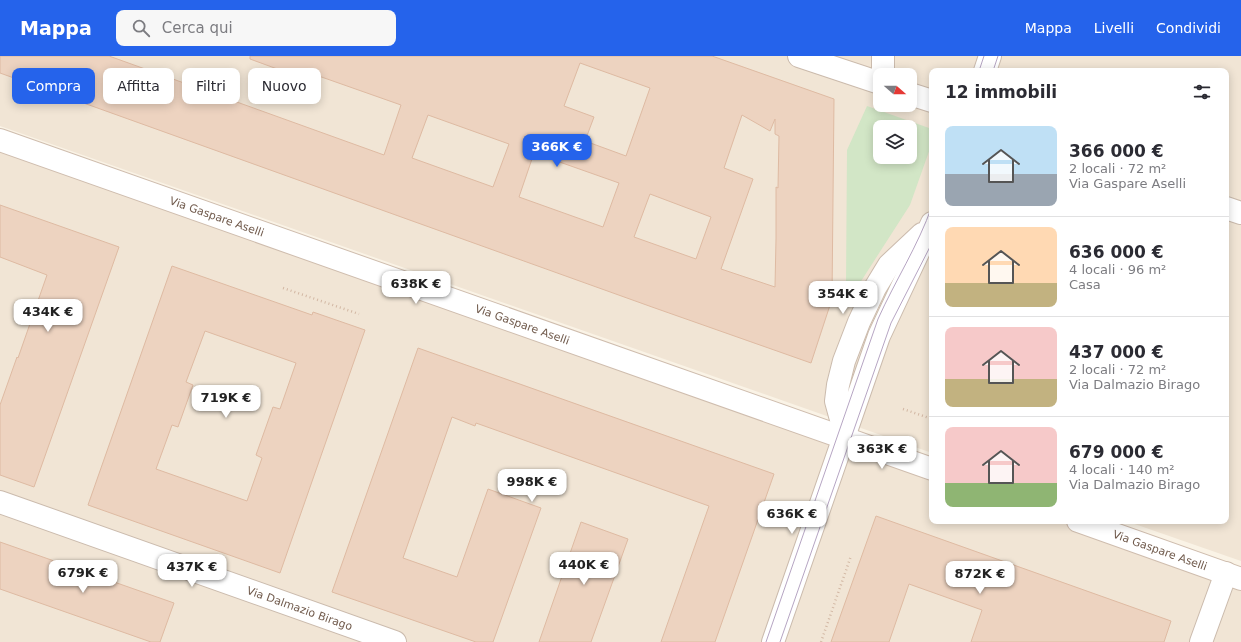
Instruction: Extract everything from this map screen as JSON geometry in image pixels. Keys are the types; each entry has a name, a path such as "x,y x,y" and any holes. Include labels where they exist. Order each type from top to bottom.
{"street":[{"path":"799,56 873,81"},
{"path":"883,56 883,68"},
{"path":"985,68 990,56"},
{"path":"917,96 929,100"},
{"name":"Via Gaspare Aselli","path":"0,140 929,468"},
{"path":"1229,209 1241,213"},
{"path":"773,642 879,336 929,229"},
{"name":"Via Dalmazio Birago","path":"0,502 395,642"},
{"name":"Via Gaspare Aselli","path":"1086,524 1233,576"},
{"path":"1201,642 1233,576"}],"path":[{"path":"283,288 359,314"},
{"path":"903,409 929,418"},
{"path":"821,642 851,556"}],"shaded area":[{"path":"0,56 1241,56 1241,561 1135,524 1229,524 1229,68 929,68 929,452 0,126"},
{"path":"0,141 837,436 763,642 0,642"},
{"path":"846,439 929,470 929,524 1078,524 1241,583 1241,642 775,642"}],"green space":[{"path":"867,106 873,108 873,112 884,112 906,120 873,120 873,164 917,164 917,124 929,128 929,151 910,205 856,289 849,288 846,283 847,150"}],"building":[{"path":"0,56 109,56 142,68 103,68 103,104 174,104 174,79 182,82 182,104 240,103 384,155 401,105 321,77 321,68 275,68 250,59 250,56 712,56 834,99 832,299 811,363 86,104 95,104 95,68 12,68 12,77 0,73","holes":["580,63 650,88 626,156 585,141 594,117 564,106","428,115 509,144 493,187 412,158","742,115 770,131 775,119 775,134 779,136 778,188 776,187 775,287 721,269 753,179 724,168","534,153 619,183 603,227 519,197","650,194 711,217 696,259 634,237"]},
{"path":"0,205 119,247 34,487 0,475 0,405 47,275 0,257"},
{"path":"172,266 312,315 313,312 365,330 280,573 88,505","holes":["205,331 296,363 280,409 273,407 256,455 262,458 247,501 156,469 172,425 178,427 193,385 186,382"]},
{"path":"418,348 774,474 715,642 661,642 709,506 476,423 475,426 452,417 403,558 457,577 488,489 541,508 493,642 476,642 332,592"},
{"path":"876,516 1171,621 1164,642 971,642 982,610 909,584 889,642 831,642"},
{"path":"581,522 628,539 591,642 539,642"},
{"path":"0,542 174,603 160,642 151,642 0,589"}],"tram line":[{"path":"980,68 984,56"},
{"path":"994,68 998,56"},
{"path":"766,642 878,319 920,235 929,214"},
{"path":"780,642 891,323 929,249"}]}
